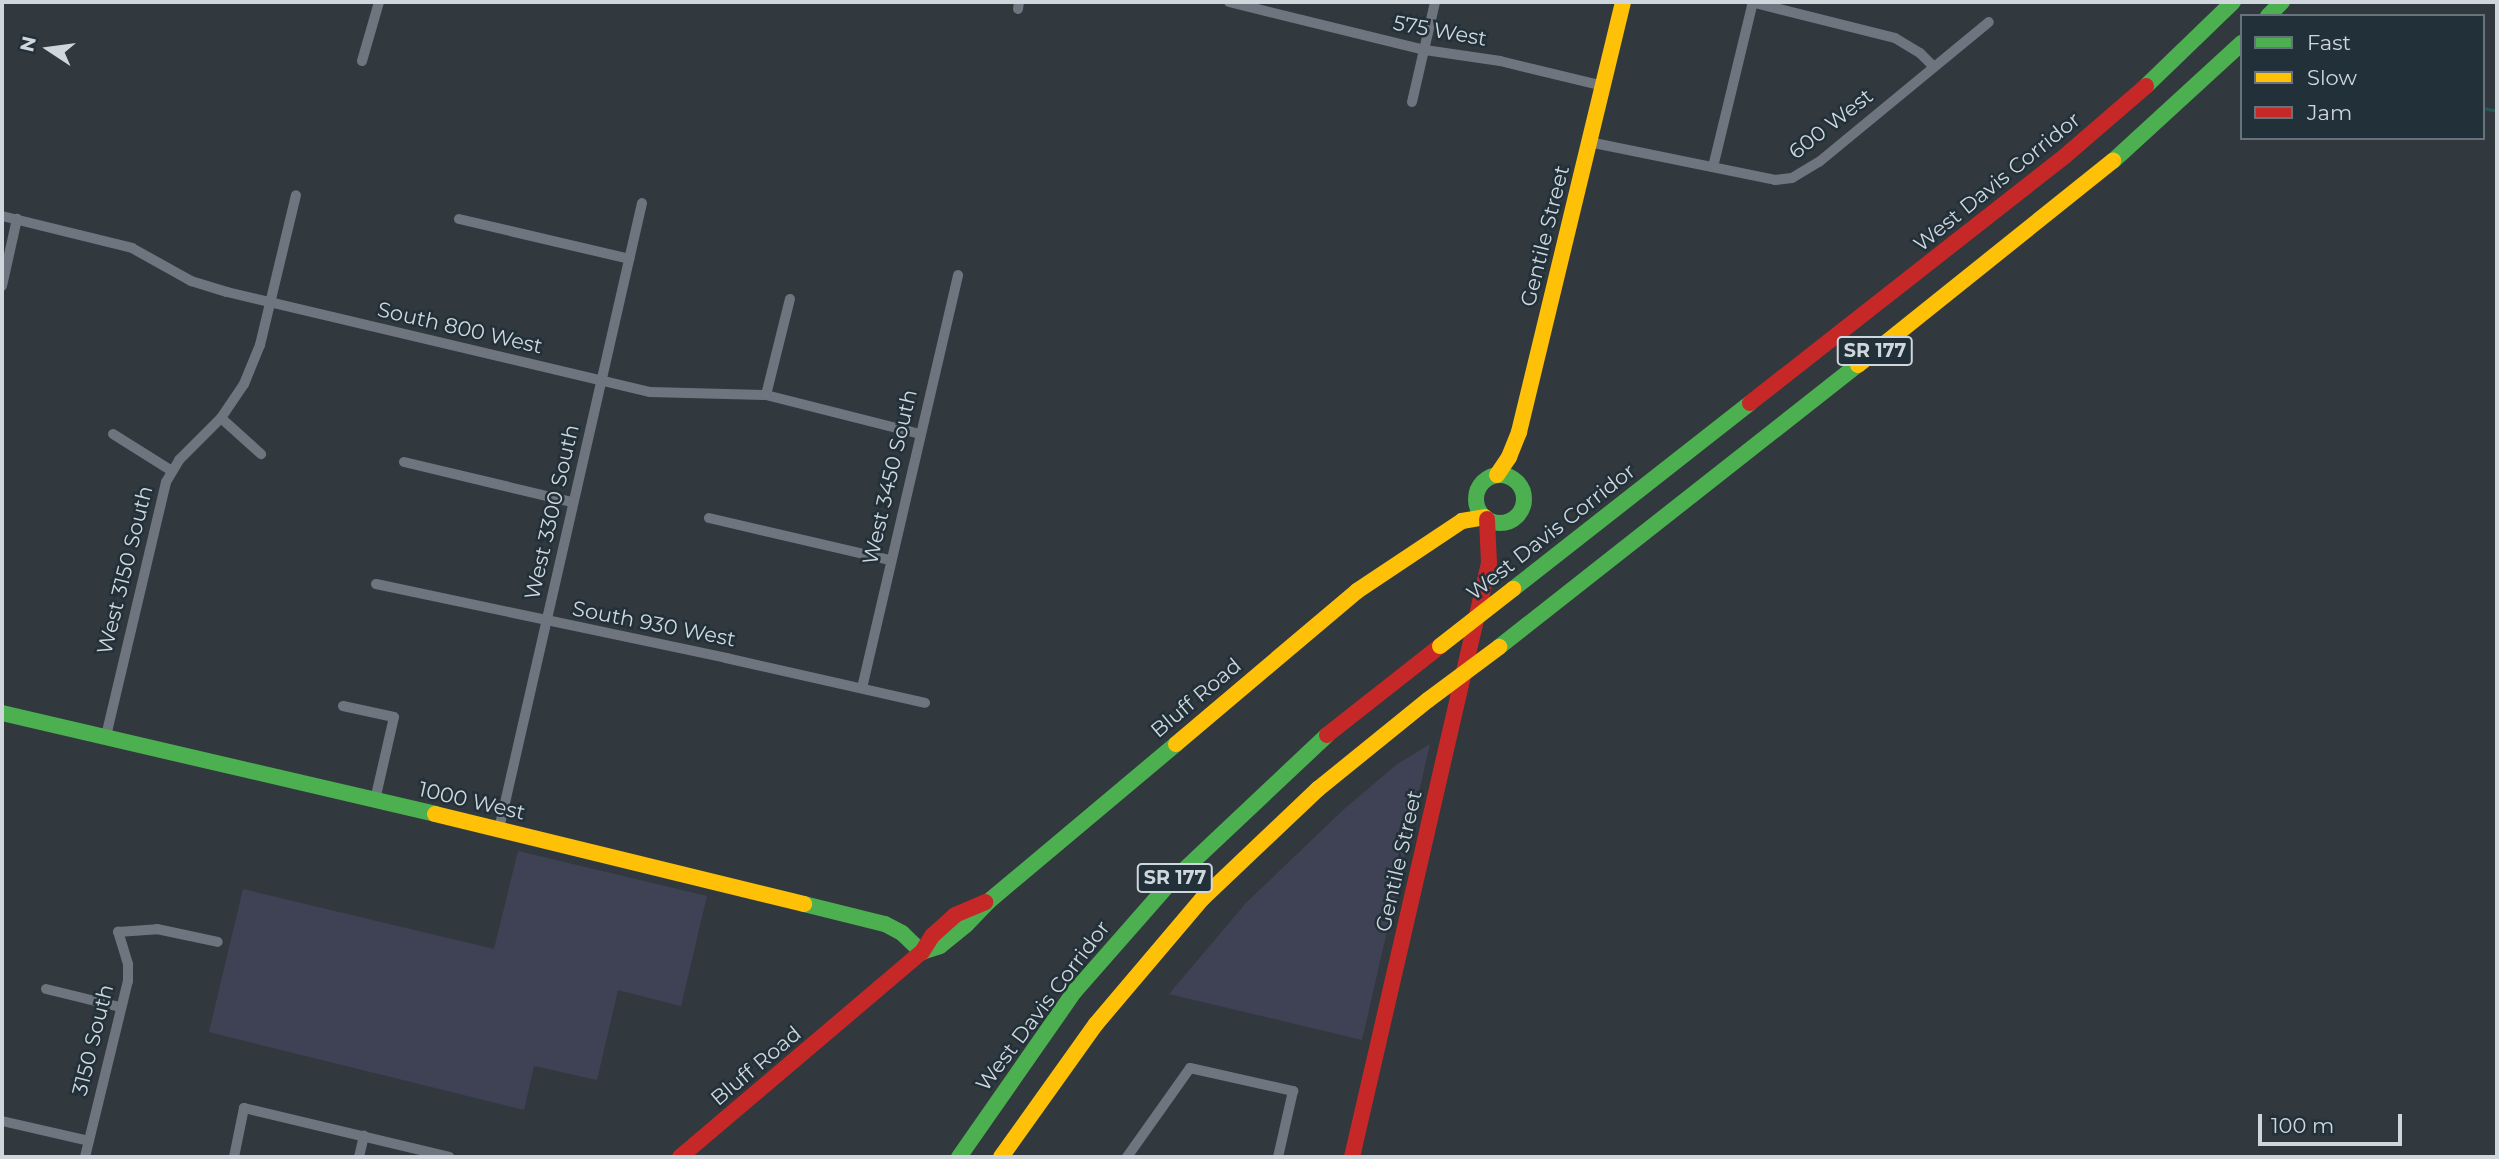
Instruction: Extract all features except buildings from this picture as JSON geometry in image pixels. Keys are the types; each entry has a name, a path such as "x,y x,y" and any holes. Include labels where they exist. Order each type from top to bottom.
{"main road":[{"name":"Gentile Street","path":"1497,475 1509,457 1519,432 1623,2"},
{"name":"West Davis Corridor","path":"959,1157 1075,991 1168,885 1306,752 2014,197 2153,79 2233,2"},
{"name":"SR 177","path":"1001,1157 1096,1024 1202,900 1318,789 2063,203 2153,127 2240,45"},
{"path":"1519,432 1517,453 1524,499 1521,510 1509,521 1497,523 1486,518 1477,505 1477,493 1482,483 1497,475 1514,479 1521,488"},
{"name":"Bluff Road","path":"1438,536 1477,493"},
{"name":"Gentile Street","path":"1352,1157 1486,575 1490,551 1486,518"},
{"name":"Bluff Road","path":"680,1157 922,952 932,936 956,915 989,901 1333,609 1463,520 1486,518"},
{"name":"Gentile Street","path":"1486,575 1509,521"},
{"name":"1000 West","path":"2,713 499,829 885,924 902,933 922,952"}],"street":[{"path":"362,61 377,2"},
{"name":"575 West","path":"1229,2 1270,6 1424,50 1500,61 1603,86"},
{"path":"1412,102 1435,2"},
{"path":"1713,167 1752,2 1895,38 1920,53 1933,66"},
{"name":"600 West","path":"1590,142 1775,180 1805,173 1989,22"},
{"name":"West 3150 South","path":"106,736 162,496 172,471 221,418 244,384 260,345 296,195"},
{"name":"West 3300 South","path":"499,829 642,203"},
{"name":"South 800 West","path":"2,216 132,248 206,287 601,381 650,392 766,396 920,434"},
{"path":"2,286 17,219"},
{"path":"459,219 629,259"},
{"name":"West 3450 South","path":"862,688 958,275"},
{"path":"766,396 790,299"},
{"path":"221,418 261,454"},
{"path":"113,434 172,471"},
{"path":"404,462 572,502"},
{"path":"709,518 890,560"},
{"name":"South 930 West","path":"376,584 925,703"},
{"path":"343,706 394,717 375,800"},
{"name":"3150 South","path":"85,1157 128,981 128,964 118,932 157,929 218,942"},
{"path":"46,989 120,1007"},
{"path":"1132,1155 1190,1068 1293,1091 1278,1157"},
{"path":"234,1157 244,1108 449,1157"},
{"path":"2,1122 89,1141"},
{"path":"359,1157 364,1136"}],"shaded area":[{"path":"1430,744 1362,1040 1169,994 1246,903 1342,811 1396,765"},
{"path":"518,851 707,896 681,1006 618,990 597,1080 534,1066 524,1110 209,1032 243,889 494,949"}],"waterway":[{"path":"2485,108 2497,111"}],"traffic: fast":[{"path":"2146,86 2233,2"},
{"path":"2270,14 2282,2"},
{"path":"2113,161 2240,45"},
{"path":"1499,647 1858,365"},
{"path":"1513,589 1750,403"},
{"path":"1500,475 1517,482 1524,499 1517,516 1500,523 1483,516 1476,499 1483,482 1500,475"},
{"path":"2,713 435,814"},
{"path":"959,1157 1075,991 1168,885 1327,735"},
{"path":"922,952 940,946 966,925 989,901 1176,744"},
{"path":"804,904 885,924 902,933 922,952"}],"traffic: slow":[{"path":"1497,475 1509,457 1519,432 1623,2"},
{"path":"1858,365 2113,161"},
{"path":"1176,744 1357,591 1462,521 1485,517"},
{"path":"1440,646 1513,589"},
{"path":"1428,700 1499,647"},
{"path":"1001,1157 1096,1024 1202,899 1318,789 1428,700"},
{"path":"435,814 804,904"}],"traffic: jam":[{"path":"1750,403 2065,156 2146,86"},
{"path":"1352,1157 1489,563 1487,519"},
{"path":"1327,735 1440,646"},
{"path":"680,1157 922,952 932,936 955,915 985,902"}]}
